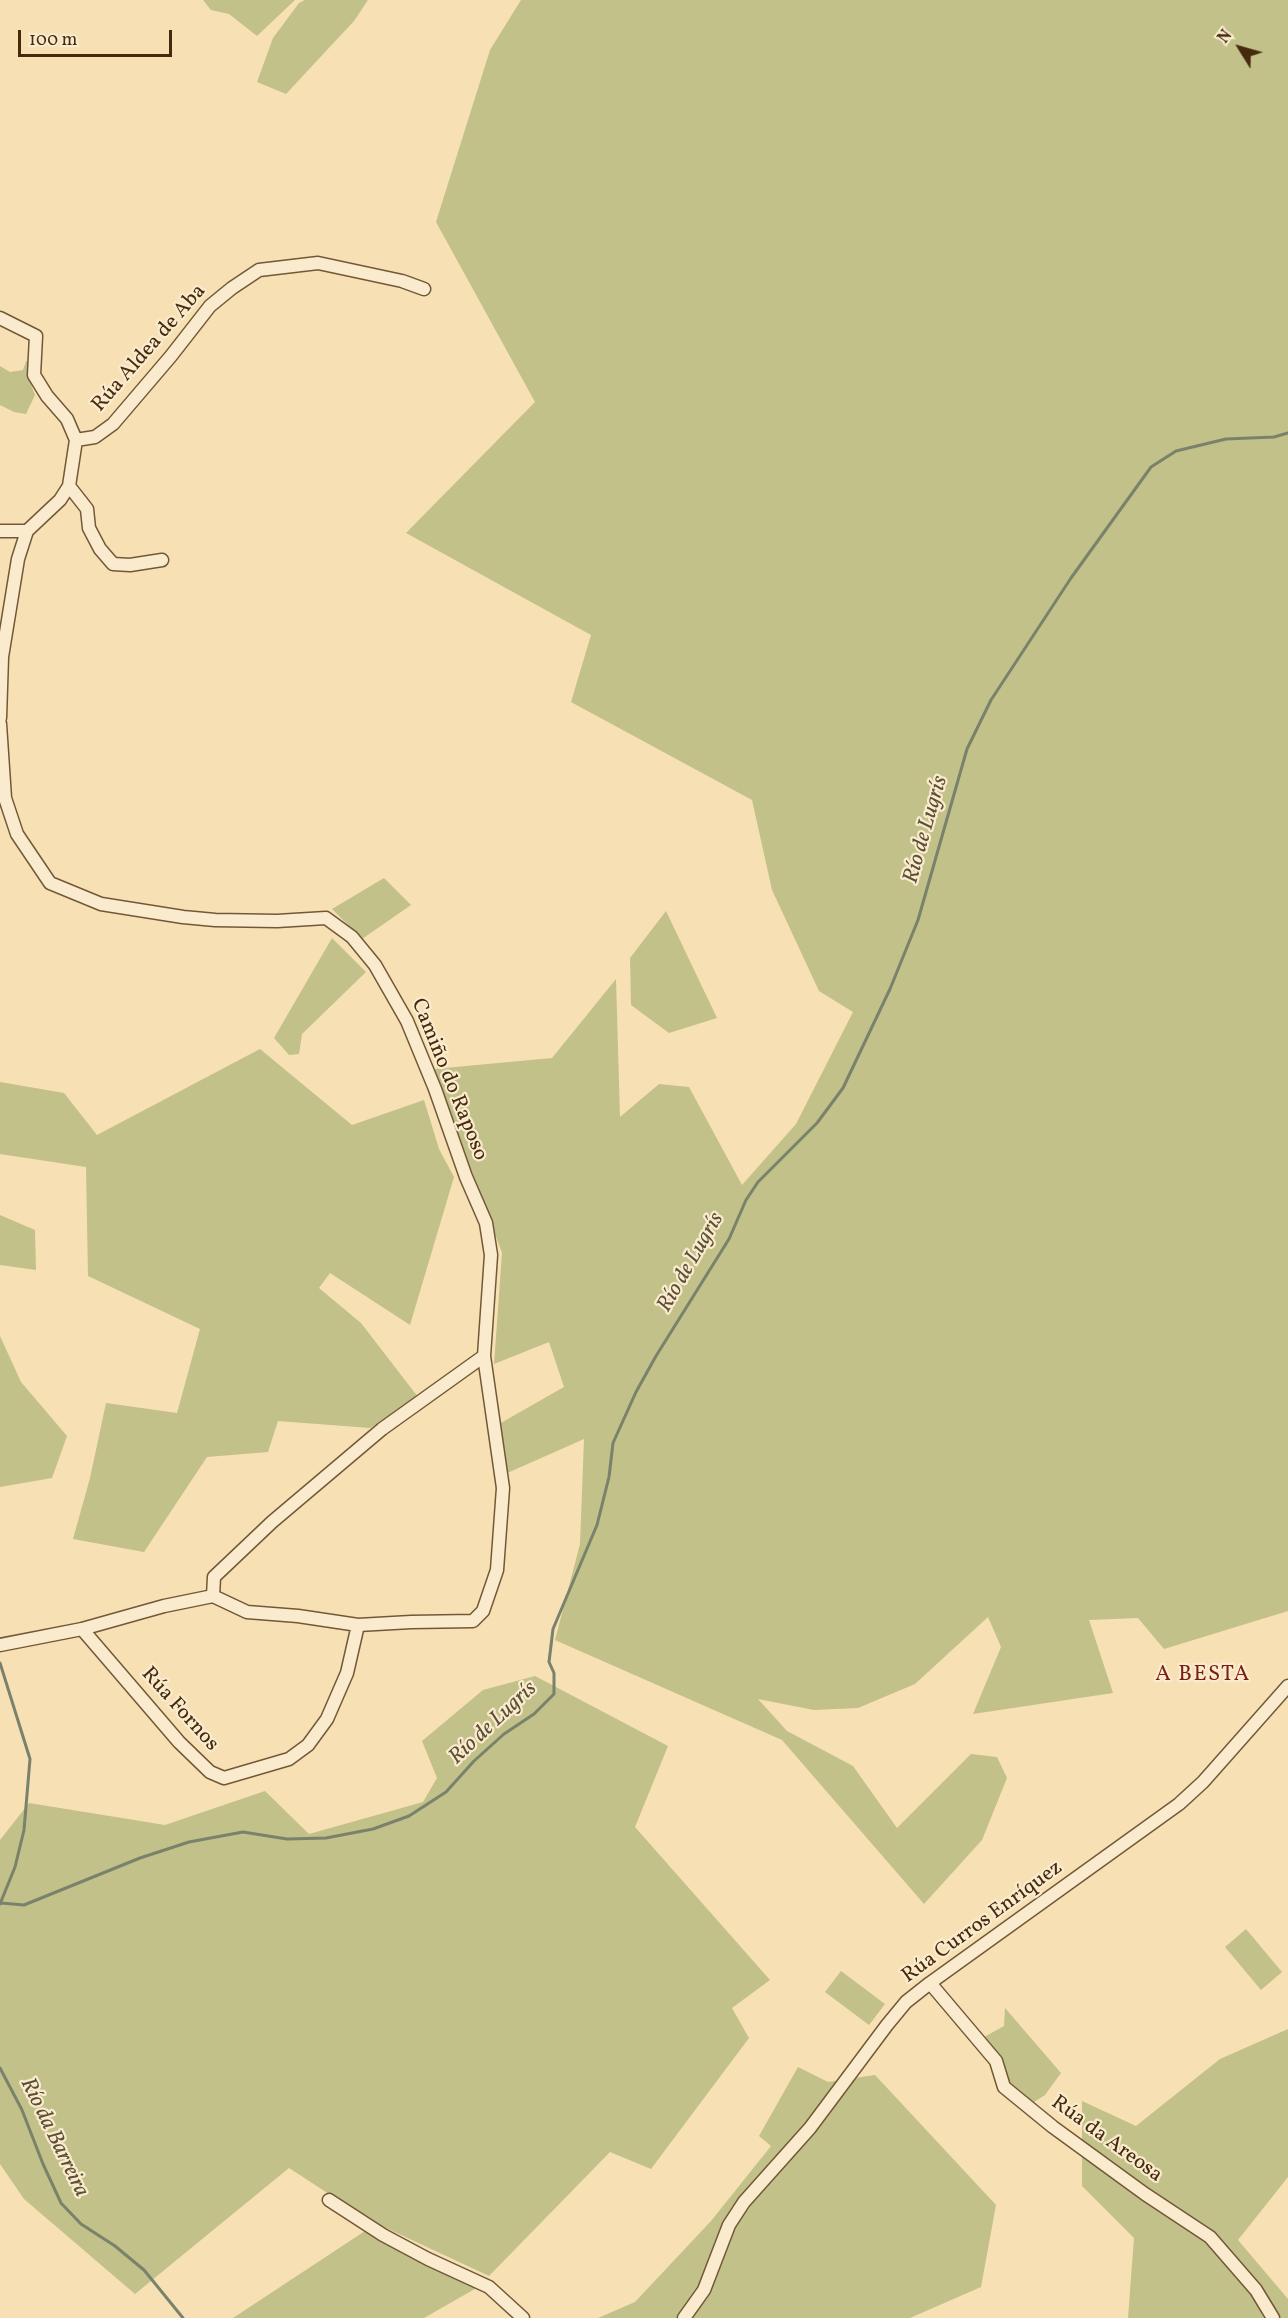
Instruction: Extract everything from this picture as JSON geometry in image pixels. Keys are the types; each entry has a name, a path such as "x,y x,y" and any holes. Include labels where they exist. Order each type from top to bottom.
{"street":[{"name":"Rúa Aldea de Aba","path":"76,440 95,436 113,424 210,306 259,270 318,263 402,281 424,289"},
{"path":"0,318 36,336 34,375 47,396 67,419 76,440 69,486 60,500 27,531 18,559 2,657 0,718"},
{"path":"69,486 87,509 89,528 100,549 113,564 130,565 162,560"},
{"path":"0,531 27,531"},
{"name":"Camiño do Raposo","path":"0,724 5,798 17,834 50,883 101,904 183,917 277,921 326,918 352,937 375,965 407,1021 435,1089 466,1177 486,1223 491,1255 484,1356"},
{"path":"0,1645 82,1629 164,1606 213,1596 247,1612 298,1616 358,1625 473,1621 483,1611 497,1570 502,1488 484,1356 373,1436 272,1522 214,1576 213,1596"},
{"name":"Rúa Fornos","path":"82,1629 179,1742 210,1772 224,1778 289,1759 308,1744 327,1719 347,1673 358,1625"},
{"name":"Rúa Curros Enríquez","path":"684,2318 704,2289 729,2225 744,2202 810,2128 886,2025 906,2002 1179,1804 1203,1782 1288,1686"},
{"name":"Rúa da Areosa","path":"930,1983 996,2061 1004,2087 1053,2127 1127,2181 1210,2237 1256,2290 1273,2318"},
{"path":"329,2200 383,2235 489,2287 524,2318"}],"shaded area":[{"path":"203,0 295,0 257,36 229,14 211,10"},
{"path":"305,0 368,0 354,21 286,94 257,82 273,38 299,3"},
{"path":"521,0 1288,0 1288,1611 1164,1649 1138,1618 1089,1620 1113,1693 973,1714 1001,1647 988,1617 915,1684 858,1708 814,1710 758,1699 787,1731 853,1766 897,1828 971,1754 997,1757 1007,1778 982,1840 924,1904 782,1740 555,1640 580,1544 584,1439 505,1474 499,1424 564,1387 549,1342 494,1364 502,1253 434,1069 552,1058 616,979 620,1117 659,1084 689,1087 742,1185 796,1124 853,1012 819,991 772,890 752,800 571,702 591,635 406,533 535,402 436,222 490,50"},
{"path":"26,361 31,362 27,374 35,395 26,414 14,412 0,405 0,366 10,372 23,370"},
{"path":"384,878 411,905 362,939 332,909"},
{"path":"666,911 717,1018 669,1033 631,1005 630,958"},
{"path":"332,938 366,972 302,1034 299,1054 289,1055 274,1038"},
{"path":"260,1049 352,1125 424,1100 439,1149 454,1177 410,1325 330,1273 319,1288 361,1323 418,1397 370,1428 278,1421 268,1452 207,1457 144,1552 73,1539 90,1478 106,1403 177,1413 200,1329 88,1276 86,1167 0,1154 0,1082 64,1093 97,1135"},
{"path":"0,1215 35,1230 36,1270 0,1265"},
{"path":"0,1336 21,1382 67,1436 52,1478 0,1487"},
{"path":"535,1676 668,1746 635,1827 770,1980 732,2008 749,2038 651,2169 610,2152 489,2276 369,2220 289,2168 135,2294 24,2199 0,2164 0,1840 29,1803 165,1825 265,1791 309,1834 423,1802 437,1778 422,1741 483,1690"},
{"path":"1246,1929 1282,1972 1261,1990 1225,1947"},
{"path":"841,1971 885,2004 869,2025 825,1992"},
{"path":"1005,2008 1061,2073 1045,2095 1031,2104 1008,2084 1001,2061 984,2037 1004,2026"},
{"path":"1288,2029 1288,2177 1238,2240 1288,2299 1288,2318 1128,2318 1134,2238 1082,2186 1082,2101 1136,2126 1220,2059"},
{"path":"798,2067 828,2082 875,2075 996,2205 981,2287 910,2318 598,2318 635,2302 711,2221 771,2146 759,2136"},
{"path":"365,2231 480,2286 424,2318 233,2318"}],"waterway":[{"name":"Río de Lugrís","path":"1,1903 24,1905 140,1858 189,1842 243,1832 287,1839 326,1838 373,1829 409,1816 446,1792 474,1761 504,1734 534,1714 554,1694 554,1673 549,1662 553,1629 597,1525 609,1477 613,1443 636,1392 729,1239 746,1200 758,1182 817,1123 843,1088 890,989 918,920 967,749 991,700 1071,578 1151,467 1176,451 1226,439 1274,437 1288,433"},
{"name":"Río da Barreira","path":"0,1663 30,1759 24,1830 15,1867 0,1904"},
{"name":"Río da Barreira","path":"0,2068 22,2110 61,2203 81,2224 115,2246 144,2270 183,2318"}],"district":[{"name":"A BESTA","path":"1203,1676"}]}
